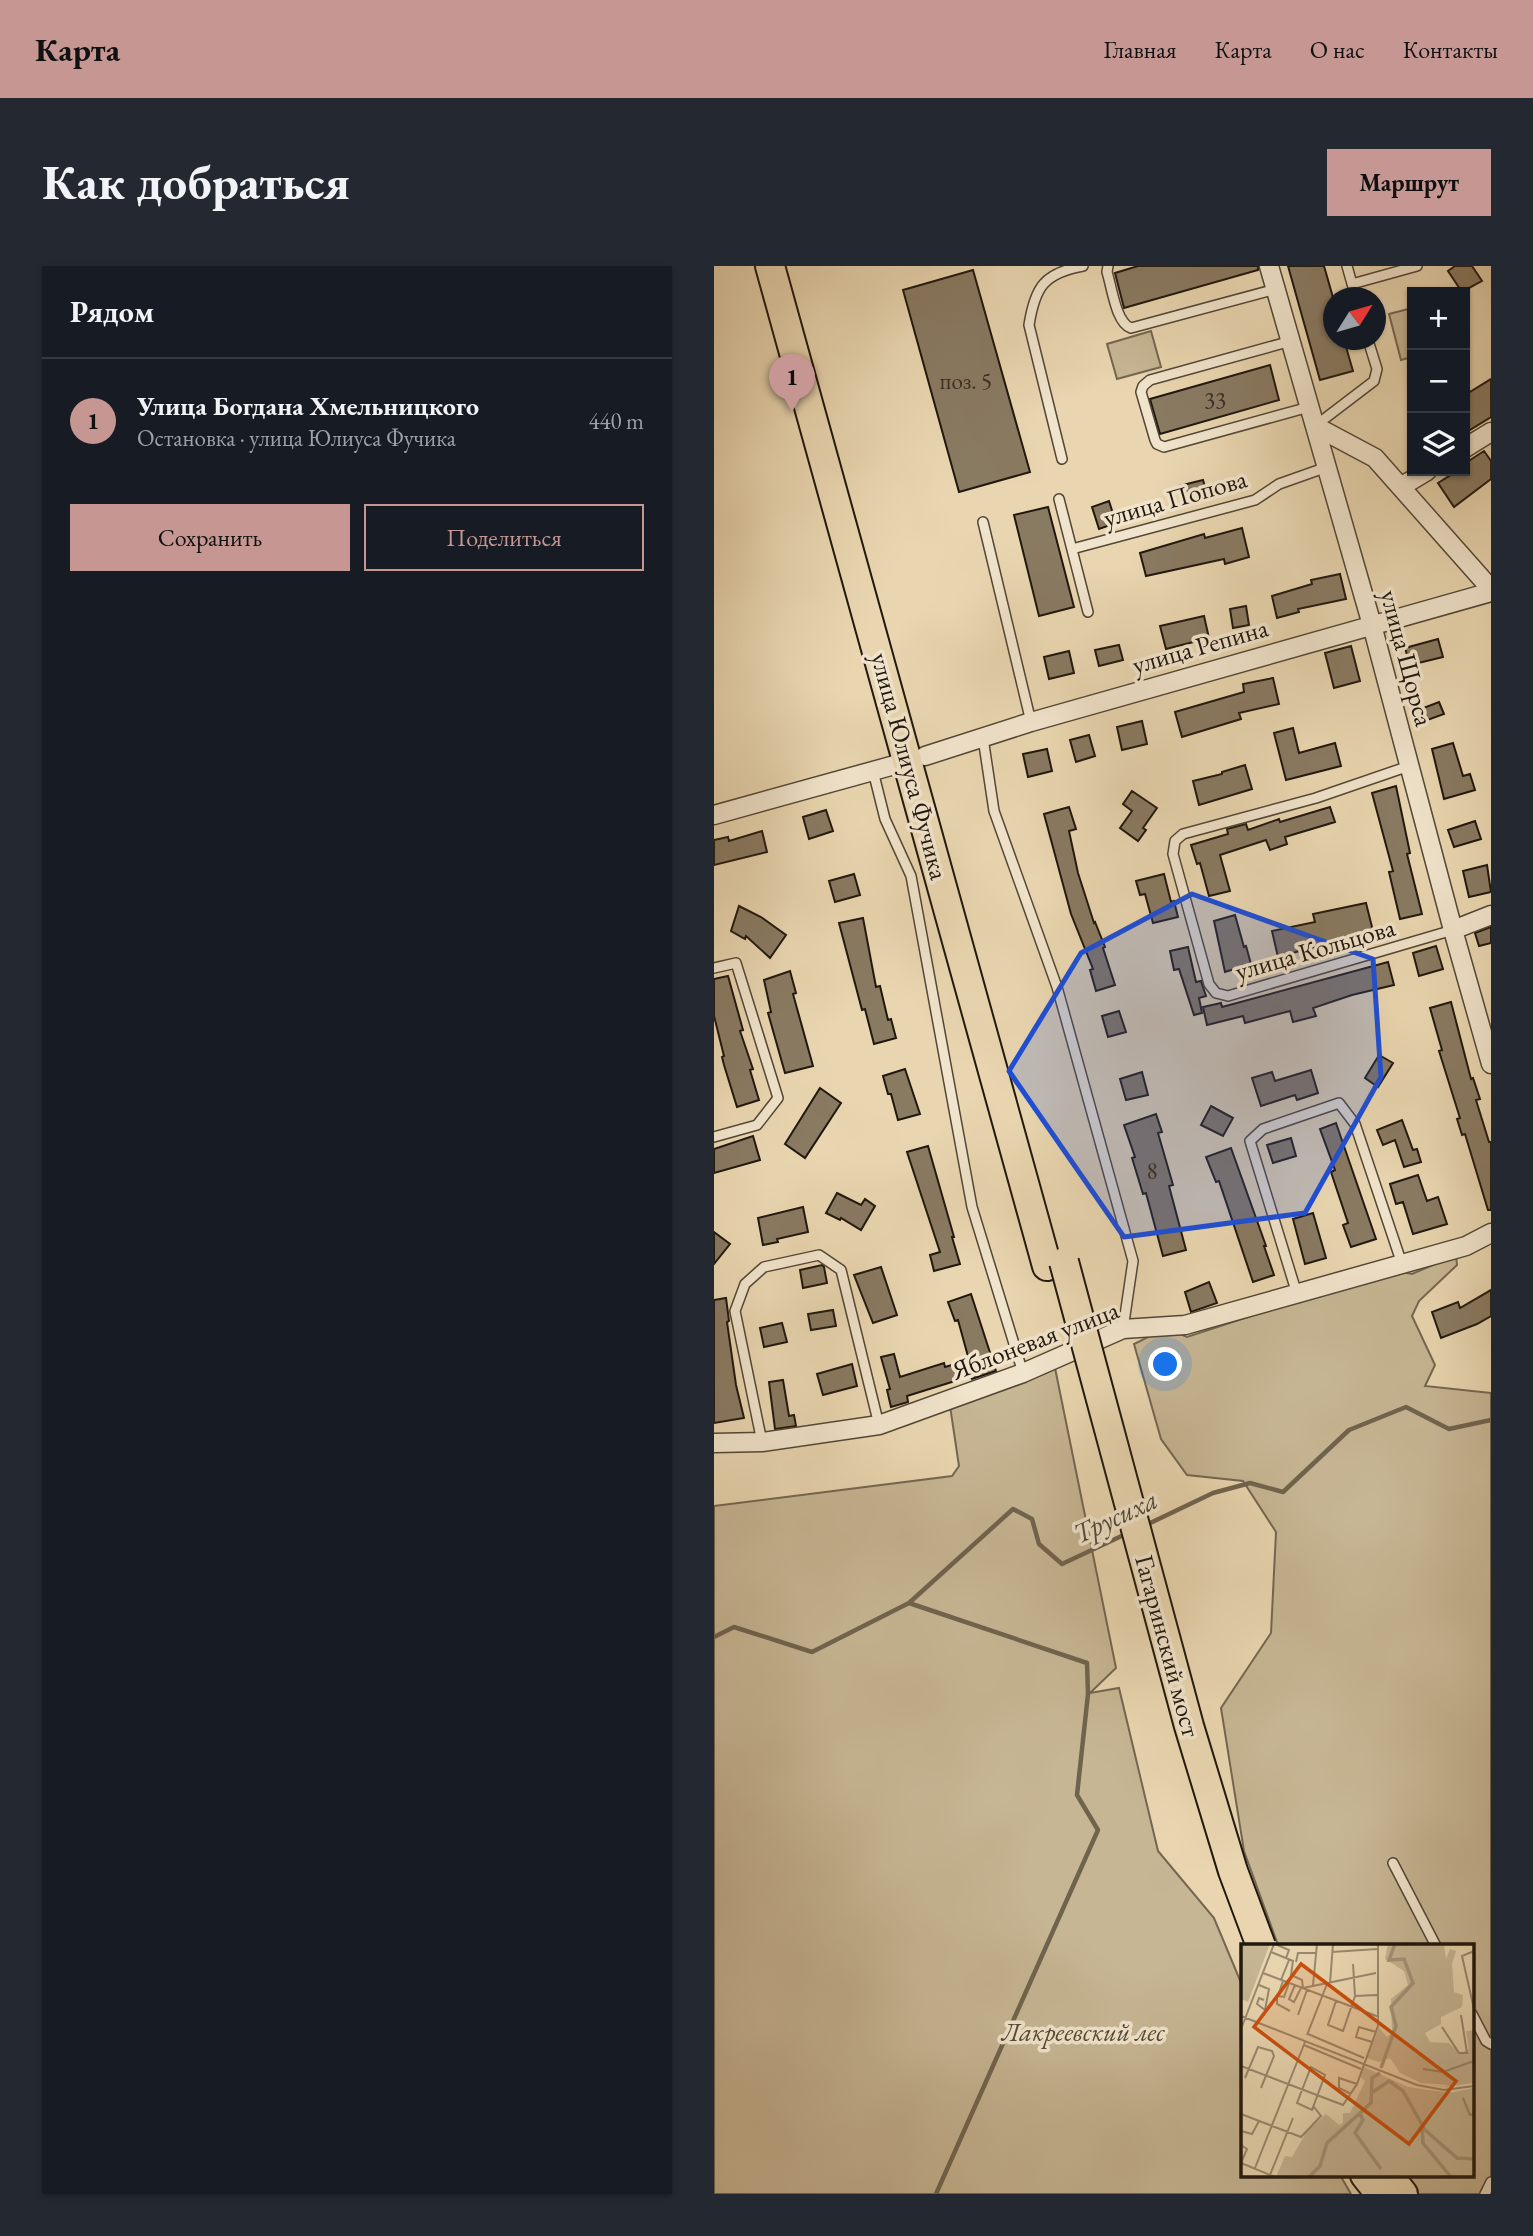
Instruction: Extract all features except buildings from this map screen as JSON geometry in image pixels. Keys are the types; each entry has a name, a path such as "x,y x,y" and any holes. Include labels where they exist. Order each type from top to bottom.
{"main road":[{"name":"улица Юлиуса Фучика","path":"770,266 917,758"},
{"name":"улица Юлиуса Фучика","path":"788,266 917,758 1055,1264"},
{"name":"Гагаринский мост","path":"1055,1264 1189,1726 1233,1871 1261,1944"},
{"name":"Гагаринский мост","path":"1055,1264 1192,1792 1226,1908 1241,1946"},
{"path":"1366,2176 1380,2194"},
{"path":"1389,2176 1403,2194"}],"street":[{"name":"улица Щорса","path":"1269,266 1491,1064"},
{"path":"1315,426 1375,458 1491,591"},
{"path":"1470,445 1491,432"},
{"path":"1402,486 1419,476"},
{"name":"улица Репина","path":"714,815 1491,591"},
{"path":"1453,930 1491,915"},
{"name":"Яблоневая улица","path":"714,1443 762,1442 879,1425 1023,1373 1123,1329 1185,1325 1466,1246 1491,1233"}],"lane":[{"path":"1062,460 1030,325 1031,311 1039,288 1067,268 1083,266"},
{"path":"1108,266 1107,272 1121,320 1131,328 1276,289"},
{"path":"1347,266 1353,287"},
{"path":"1352,284 1417,266"},
{"path":"1291,341 1150,380 1141,392 1155,440 1164,447 1309,407"},
{"path":"1315,426 1374,381 1377,369 1371,350"},
{"name":"улица Попова","path":"1072,549 1255,500 1279,484 1327,467"},
{"path":"1059,499 1087,612"},
{"path":"983,522 1031,722"},
{"path":"983,738 994,811 1057,988 1133,1261 1123,1329"},
{"name":"улица Кольцова","path":"1409,766 1316,798 1183,834 1175,841 1173,854 1209,984 1216,993 1228,996 1453,930"},
{"path":"873,771 885,819 911,876 972,1207 1023,1373"},
{"path":"714,968 736,963 778,1098 757,1125 714,1137"},
{"path":"1297,1294 1250,1141 1264,1129 1339,1103 1355,1124 1402,1265"},
{"path":"762,1442 735,1311 745,1284 764,1267 819,1255 841,1270 879,1425"},
{"path":"1393,1863 1435,1944"},
{"path":"1474,2018 1486,2041 1491,2044"},
{"path":"1485,2194 1491,2182"}],"highlighted area":[{"path":"1192,894 1373,959 1381,1077 1305,1213 1124,1237 1009,1071 1081,953"}],"green space":[{"path":"1407,309 1407,358 1401,360 1389,314"},
{"path":"1151,331 1161,367 1117,379 1107,344"},
{"path":"1456,1255 1457,1265 1419,1301 1412,1316 1435,1365 1425,1386 1491,1393 1491,2194 1418,2194 1404,2176 1474,2176 1474,1944 1278,1944 1244,1851 1221,1708 1271,1633 1276,1532 1243,1481 1187,1475 1161,1439 1134,1344 1166,1328 1187,1337 1391,1270 1412,1274"},
{"name":"Лакреевский лес","path":"1054,1363 1116,1668 1090,1693 1119,1688 1158,1851 1214,1918 1241,1983 1241,2176 1341,2176 1351,2194 714,2194 714,1506 952,1476 959,1466 950,1406"}],"waterway":[{"name":"Трусиха","path":"1146,1525 1213,1493 1250,1483 1283,1492 1349,1430 1406,1407 1449,1429 1491,1420"},
{"name":"Трусиха","path":"714,1637 734,1627 812,1652 909,1603 1013,1509 1032,1519 1039,1544 1062,1564 1128,1533"},
{"path":"909,1603 1087,1663 1088,1694 1077,1795 1098,1830 936,2194"}],"place":[{"name":"Улица Богдана Хмельницкого","path":"792,412"}]}
